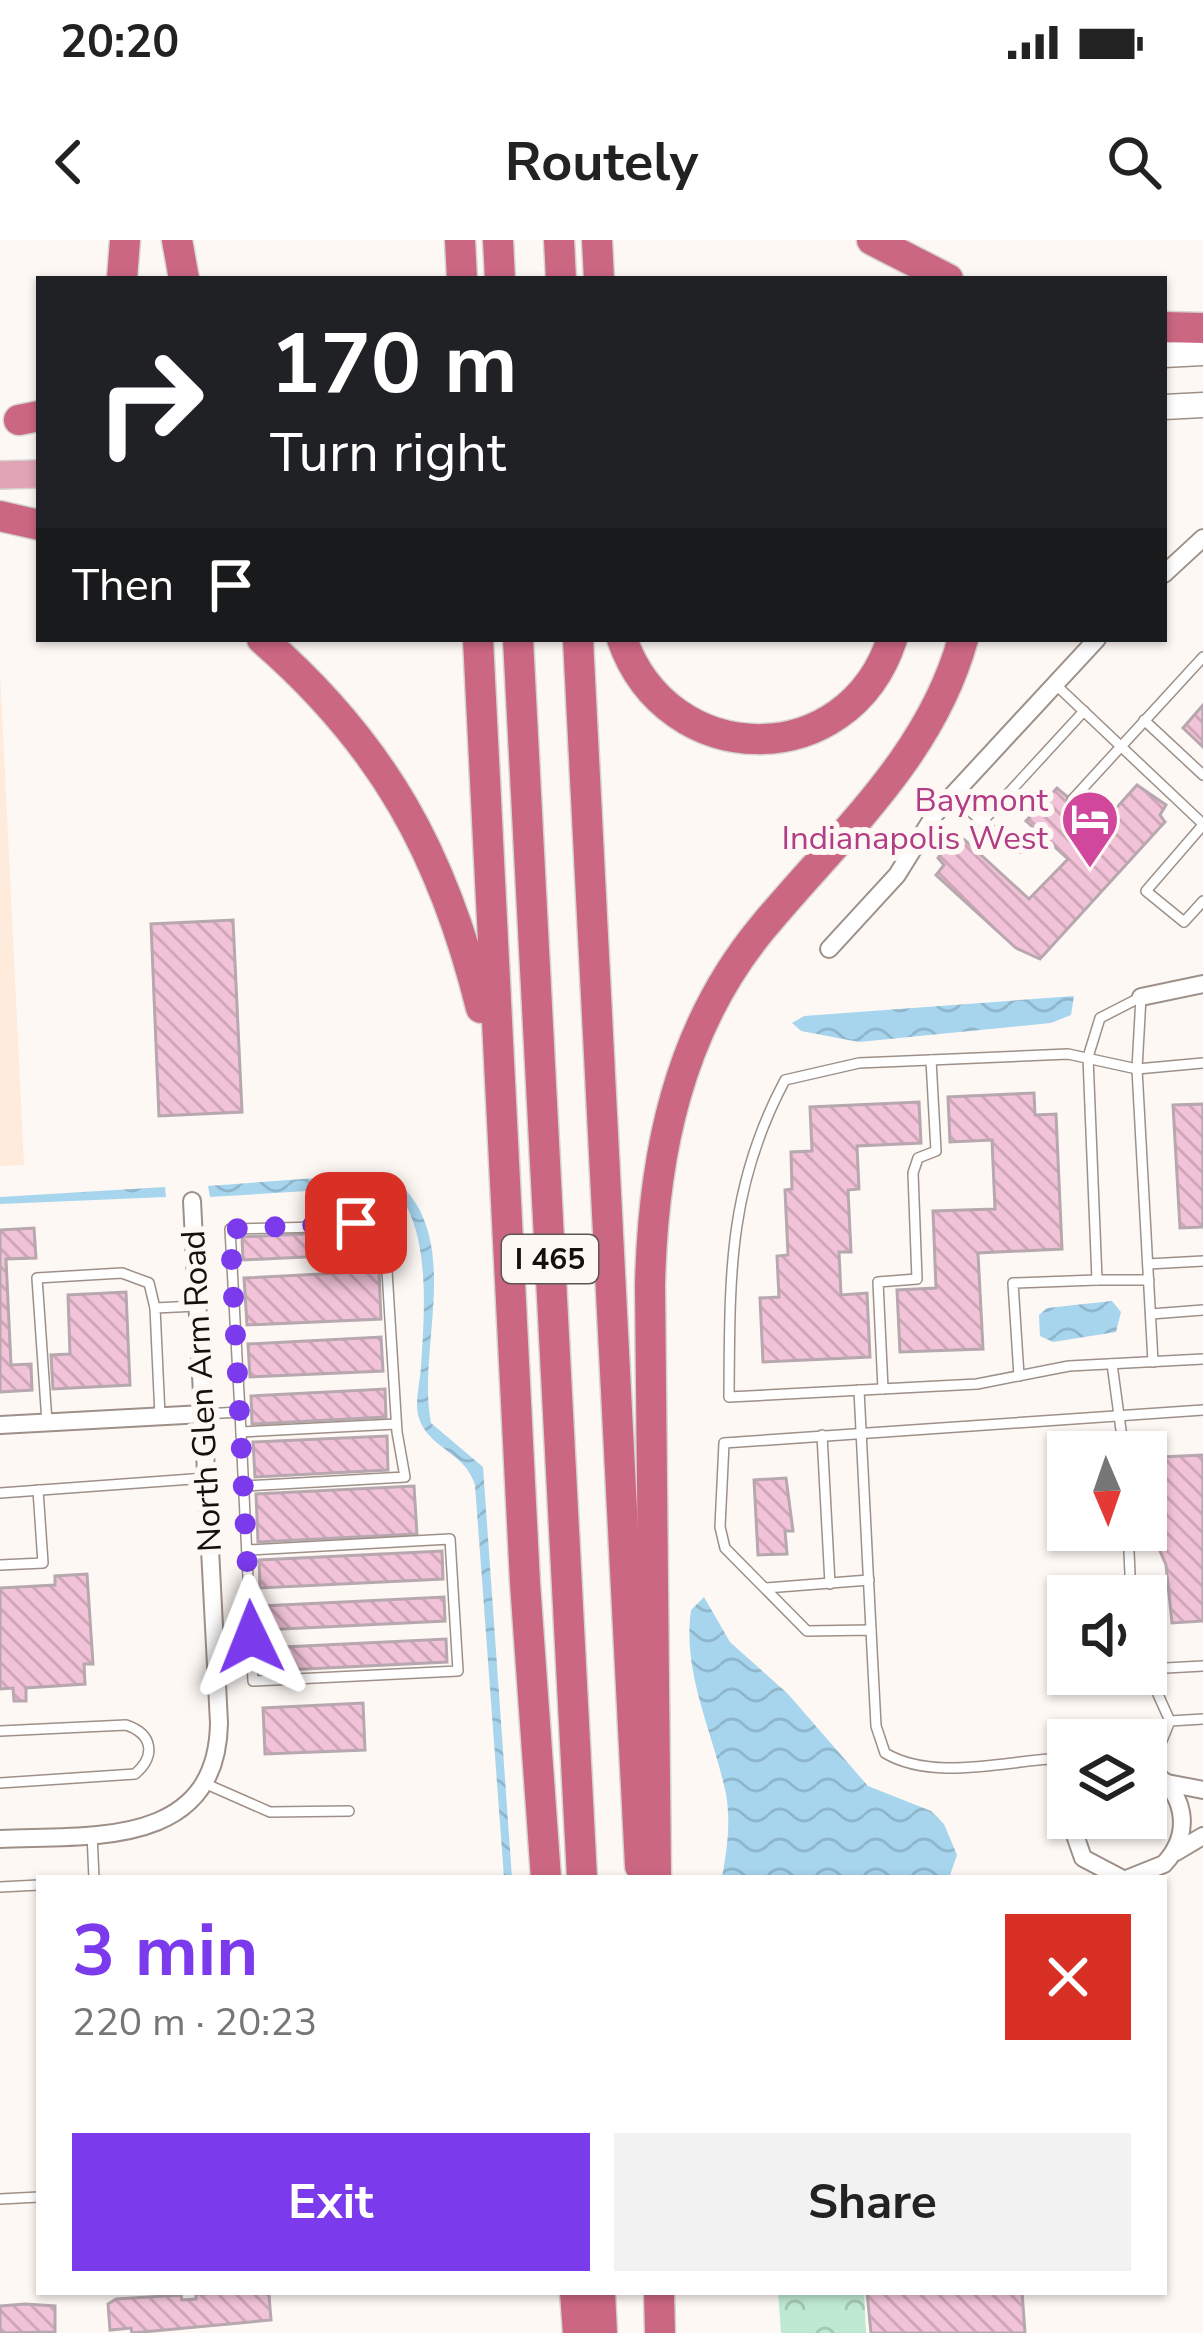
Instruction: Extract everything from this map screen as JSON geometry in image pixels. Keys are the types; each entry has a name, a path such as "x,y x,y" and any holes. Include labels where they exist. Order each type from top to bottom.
{"highway":[{"path":"177,240 183,276"},
{"path":"460,240 462,276"},
{"path":"498,240 500,276"},
{"path":"559,240 561,276"},
{"path":"597,240 599,276"},
{"path":"872,240 942,276"},
{"path":"1167,327 1203,328"},
{"path":"0,516 36,524"},
{"path":"265,642 331,703 389,779 425,840 451,897 473,974 502,1143"},
{"path":"478,642 502,1143 546,1875"},
{"name":"I 465","path":"518,642 582,1875"},
{"name":"I 465","path":"578,642 640,1875"},
{"path":"623,642 641,681 671,711 708,731 750,740 791,735 830,719 871,681 890,642"},
{"path":"656,1875 660,1848 652,1672 650,1305 653,1210 666,1129 685,1064 717,993 762,928 920,741 945,698 962,642"},
{"path":"575,2295 578,2333"},
{"path":"600,2295 602,2333"},
{"path":"658,2295 660,2333"}],"main road":[{"path":"1167,355 1203,353"},
{"path":"1167,407 1203,405"},
{"path":"0,475 36,474"}],"street":[{"path":"1167,571 1203,538"},
{"path":"830,949 897,875 953,795 1094,642"},
{"path":"1141,997 1203,984"},
{"name":"North Glen Arm Road","path":"192,1201 219,1730 200,1788"},
{"path":"0,1425 203,1414"},
{"path":"1167,1783 1203,1790"},
{"path":"1167,1783 1183,1819 1171,1857"},
{"path":"0,1839 156,1825 200,1788"},
{"path":"1139,1875 1153,1872 1203,1836"},
{"path":"1073,1839 1083,1858 1119,1875"}],"lane":[{"path":"1072,800 1203,658"},
{"path":"1055,684 1202,822 1146,892 1184,922 1203,901"},
{"path":"982,823 1084,711"},
{"path":"1144,720 1203,776"},
{"path":"953,795 1011,848 1027,847 1040,834"},
{"path":"1097,1280 1088,1057 1100,1018 1141,997"},
{"path":"1141,997 1137,1069 1153,1362"},
{"path":"1203,1064 1137,1069 1088,1057 931,1060 859,1063 785,1080 762,1123 731,1239 729,1397 976,1384 1112,1364 1203,1359"},
{"path":"884,1389 878,1282 917,1279 913,1173 918,1158 937,1150 931,1060"},
{"path":"245,1486 405,1477 396,1424 386,1255 380,1240 356,1223 230,1229 253,1681 458,1671 450,1540 248,1550"},
{"path":"1148,1264 1203,1261"},
{"path":"47,1422 37,1278 130,1274 149,1282 155,1308 160,1416"},
{"path":"1018,1376 1013,1283 1149,1280"},
{"path":"155,1308 197,1306"},
{"path":"1151,1314 1203,1310"},
{"path":"1112,1364 1123,1431"},
{"path":"860,1390 876,1726 885,1754 904,1765 935,1767 1047,1759"},
{"path":"871,1630 807,1631 725,1548 721,1527 724,1443 1203,1410"},
{"path":"203,1414 240,1412"},
{"path":"241,1432 396,1424"},
{"path":"822,1435 830,1585"},
{"path":"0,1493 206,1478"},
{"path":"0,1565 43,1563 38,1490"},
{"path":"765,1588 868,1580"},
{"path":"1167,1667 1203,1666"},
{"path":"1159,1695 1170,1721 1167,1728"},
{"path":"1170,1721 1203,1719"},
{"path":"0,1731 126,1725 138,1729 151,1746 150,1757 135,1774 2,1781"},
{"path":"200,1788 270,1812 349,1811"},
{"path":"92,1834 94,1875"},
{"path":"0,1887 36,1885"},
{"path":"0,2198 36,2198"}],"shaded area":[{"path":"0,671 24,1165 0,1166"}],"green space":[{"path":"778,2295 864,2295 866,2333 781,2333"}],"water":[{"path":"1074,996 1071,1015 1051,1023 859,1042 801,1031 792,1023 804,1016"},
{"path":"344,1176 396,1180 417,1205 433,1264 431,1423 483,1467 512,1875 504,1875 475,1485 463,1464 429,1436 418,1415 424,1297 413,1222 390,1186 210,1197 208,1186"},
{"path":"165,1187 166,1197 0,1204 0,1197"},
{"path":"1112,1301 1121,1312 1116,1332 1053,1342 1040,1336 1039,1315 1047,1308"},
{"path":"704,1597 730,1642 788,1694 868,1786 931,1811 944,1824 957,1855 950,1875 722,1875 726,1794 691,1657 691,1610"}],"building":[{"path":"1203,705 1203,747 1183,728"},
{"name":"Baymont Indianapolis West","path":"1137,785 1166,805 1160,815 1165,822 1040,959 1016,948 936,875 944,865 938,858 957,833 1029,899 1068,859 1026,821 1057,788 1101,825"},
{"path":"233,920 242,1112 159,1116 151,924"},
{"path":"1034,1093 1035,1115 1056,1114 1062,1249 978,1253 983,1349 900,1352 897,1290 936,1288 933,1211 995,1209 992,1140 950,1142 948,1097"},
{"path":"919,1102 921,1143 857,1146 859,1189 848,1190 851,1252 839,1252 841,1295 867,1293 870,1357 763,1362 760,1298 779,1297 777,1256 788,1255 785,1190 792,1189 791,1152 812,1151 810,1107"},
{"path":"1203,1104 1203,1227 1180,1228 1173,1105"},
{"path":"34,1228 36,1258 6,1259 11,1365 31,1364 32,1390 0,1392 0,1230"},
{"path":"345,1232 346,1255 243,1260 242,1237"},
{"path":"379,1271 381,1319 247,1325 244,1278"},
{"path":"126,1292 130,1385 53,1389 51,1355 70,1354 68,1295"},
{"path":"381,1337 383,1371 250,1377 248,1344"},
{"path":"385,1389 386,1417 252,1424 251,1396"},
{"path":"387,1436 388,1470 255,1477 253,1442"},
{"path":"1203,1455 1203,1621 1172,1623 1166,1565 1160,1551 1167,1551 1167,1457"},
{"path":"786,1478 793,1531 785,1531 787,1554 758,1555 754,1480"},
{"path":"414,1486 417,1534 258,1542 256,1494"},
{"path":"442,1551 443,1579 260,1588 259,1560"},
{"path":"87,1574 93,1664 84,1664 85,1684 26,1688 26,1701 14,1701 13,1688 0,1689 0,1588 55,1585 55,1576"},
{"path":"444,1597 445,1621 263,1630 262,1606"},
{"path":"446,1639 447,1662 265,1671 264,1648"},
{"path":"363,1703 365,1750 265,1754 263,1708"},
{"path":"181,2295 182,2300 196,2299 196,2295 269,2295 271,2320 132,2333 131,2328 110,2330 108,2304 116,2299"},
{"path":"867,2295 1022,2295 1025,2333 871,2333"},
{"path":"0,2306 55,2306 55,2332 0,2333"}],"place":[{"name":"Baymont Indianapolis West","path":"1090,870"}],"route":[{"path":"251,1637 230,1229 356,1223"}]}
